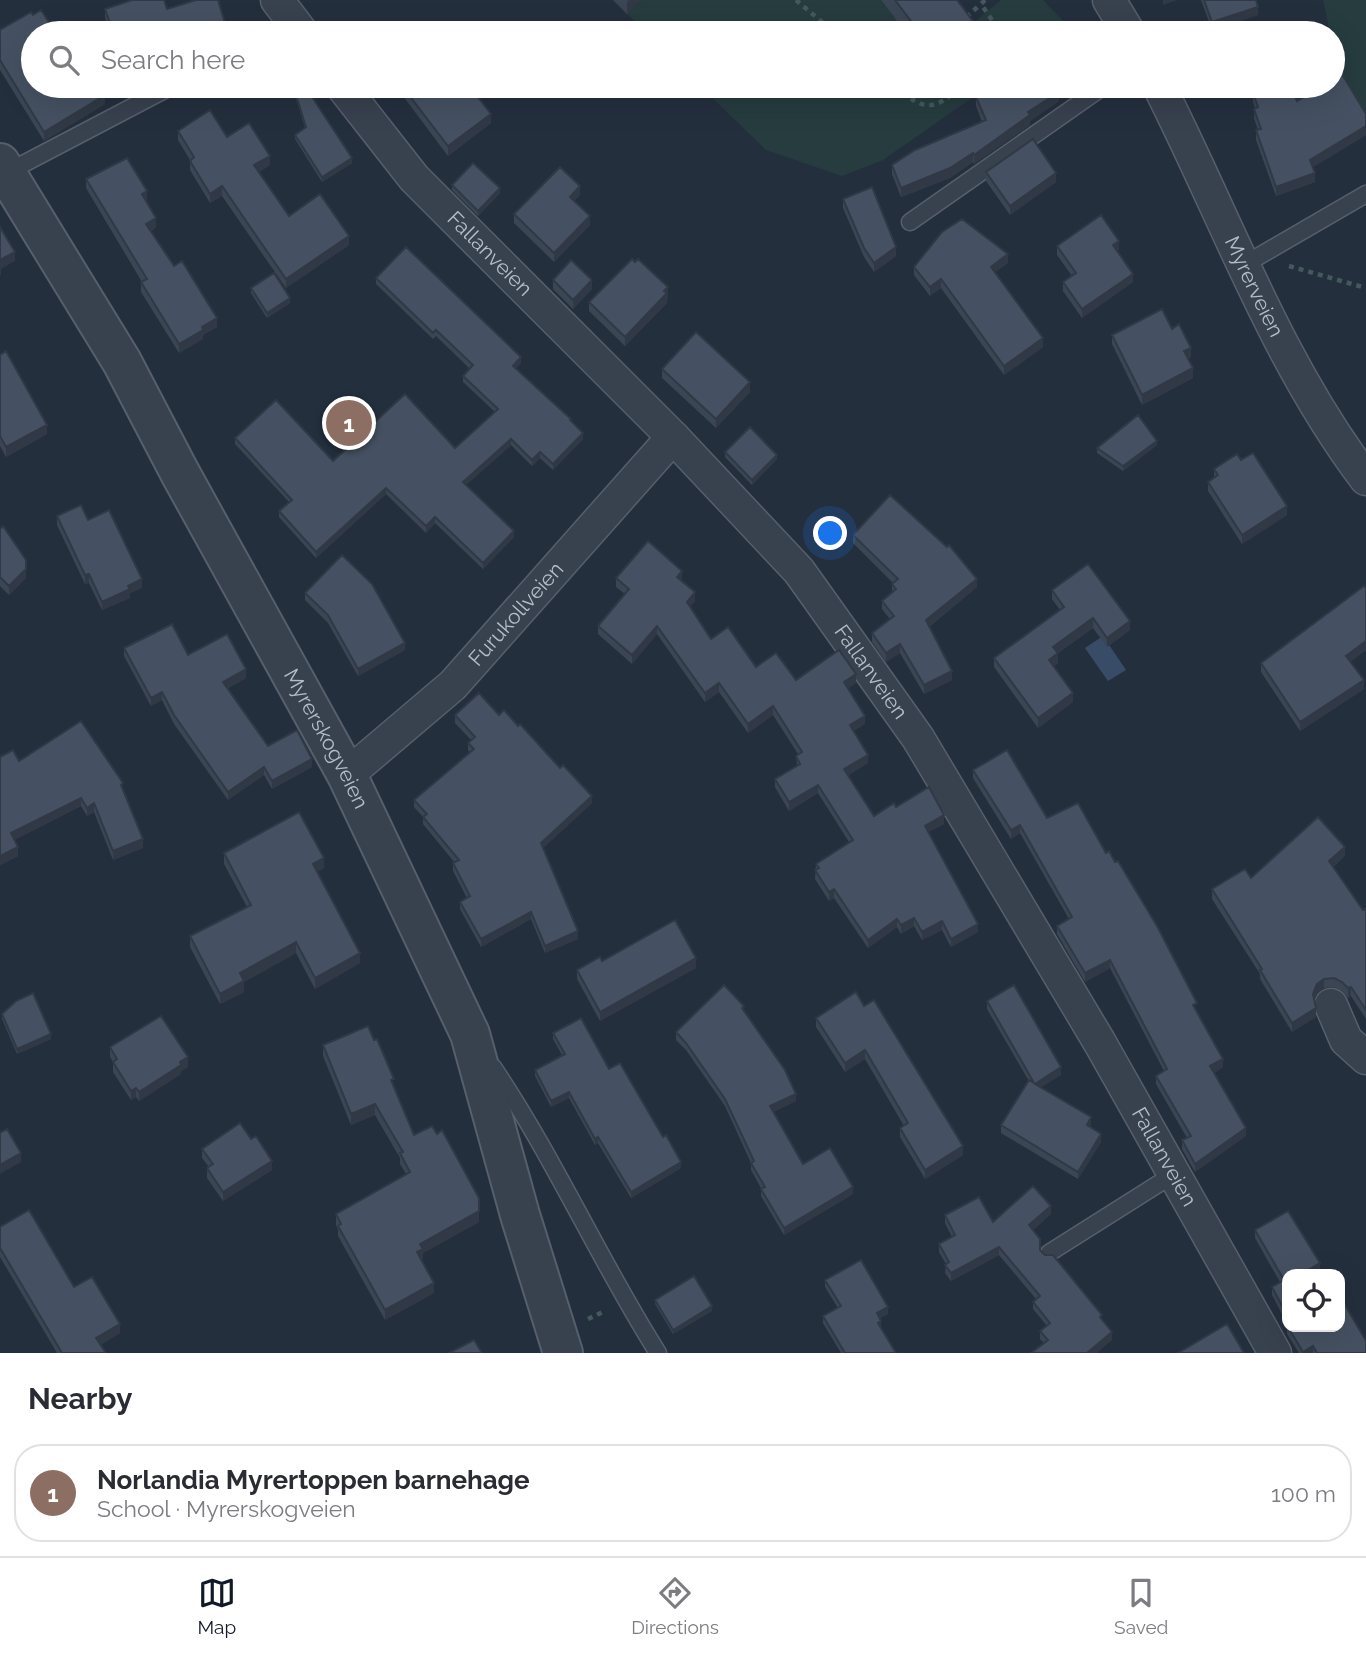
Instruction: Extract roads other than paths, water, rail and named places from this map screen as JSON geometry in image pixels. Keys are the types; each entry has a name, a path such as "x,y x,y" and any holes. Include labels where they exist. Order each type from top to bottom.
{"street":[{"path":"277,0 293,21"},
{"path":"1109,0 1122,21"},
{"name":"Fallanveien","path":"351,98 414,178 673,437 799,571 918,738 1100,1044 1275,1353"},
{"name":"Myrerveien","path":"1165,98 1242,265 1311,395 1366,479"},
{"name":"Myrerskogveien","path":"3,168 122,362 347,775 470,1034 520,1214 563,1353"},
{"name":"Furukollveien","path":"347,775 453,685 673,437"},
{"path":"1331,1005 1346,1040 1366,1058"}],"lane":[{"path":"3,168 147,98"},
{"path":"910,222 1087,98"},
{"path":"1242,265 1366,194"},
{"path":"470,1034 524,1114 658,1353"},
{"path":"1049,1253 1174,1174"}],"water":[{"path":"1103,636 1126,670 1108,681 1085,648"}],"place":[{"name":"Norlandia Myrertoppen barnehage","path":"349,423"}]}
